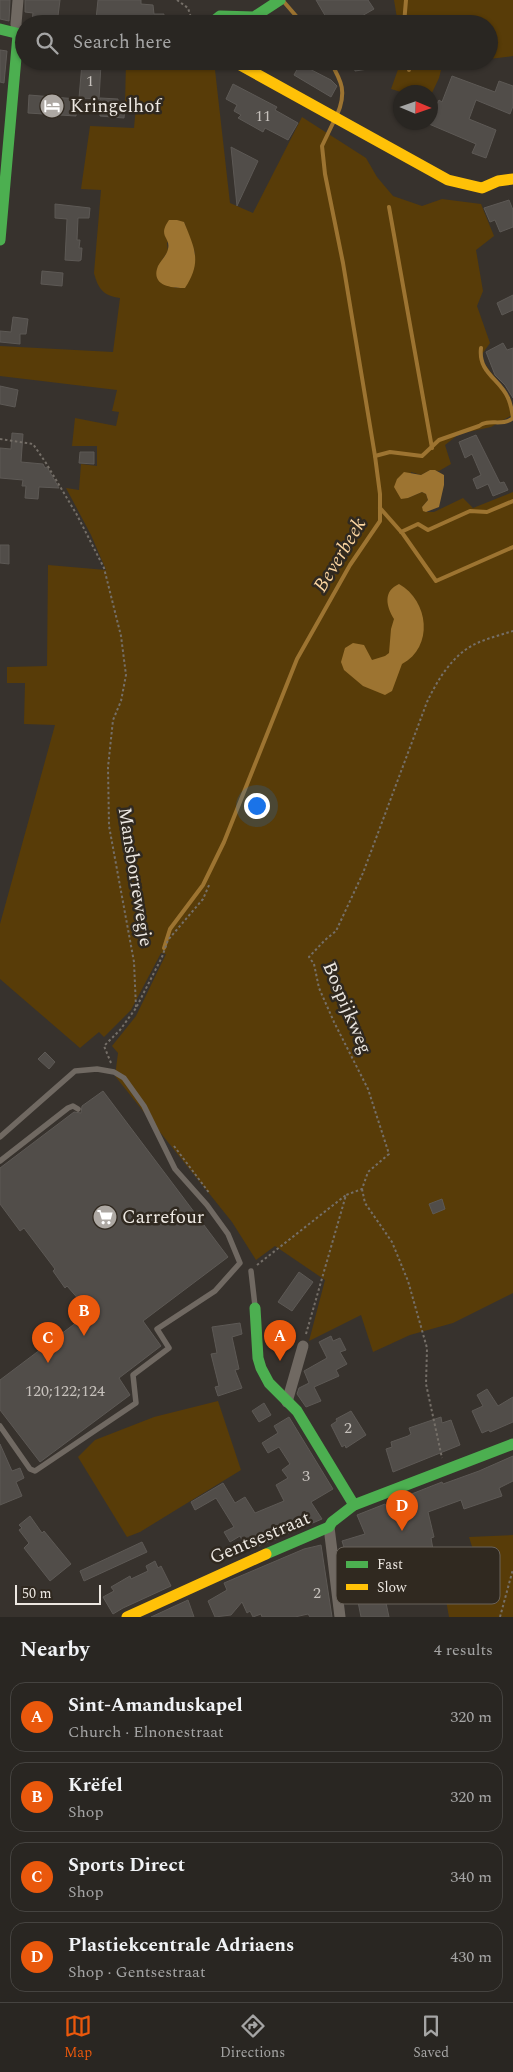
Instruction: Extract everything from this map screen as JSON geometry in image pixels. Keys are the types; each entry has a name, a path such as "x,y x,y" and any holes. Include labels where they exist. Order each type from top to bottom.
{"street":[{"path":"17,15 18,0"},
{"path":"257,15 277,2"},
{"path":"0,29 15,33"},
{"path":"0,240 17,70"},
{"path":"249,70 448,180 482,188 498,181 513,179"},
{"path":"255,1308 258,1358 261,1368 269,1383 297,1411 354,1505"},
{"path":"287,1402 303,1346"},
{"name":"Gentsestraat","path":"127,1617 233,1568 329,1528 332,1522 354,1505 513,1444"},
{"path":"329,1528 336,1585"},
{"path":"338,1604 340,1617"}],"lane":[{"path":"0,1137 76,1071 97,1069 114,1072 124,1078 144,1106 175,1169 207,1205 228,1234 240,1263 215,1291 157,1329 169,1348 133,1375 136,1403 35,1471 30,1469 0,1426"},
{"path":"0,1161 68,1108 72,1106 78,1109"},
{"path":"251,1271 255,1308"}],"path":[{"path":"177,0 188,8 190,15"},
{"name":"Mansborrewegje","path":"0,439 33,444 46,462 77,515 104,568 120,636 126,675 121,700 113,720 108,767 109,826 134,962 136,1008"},
{"name":"Bospijkweg","path":"362,1189 368,1172 389,1154 368,1089 334,1022 319,988 314,964 309,957 336,931 356,889 426,702 438,680 451,664 472,646 513,631"},
{"path":"114,1072 104,1046 120,1030 136,1008 162,957 168,940 204,899 210,883"},
{"path":"251,1271 266,1256 346,1195 362,1189 365,1203 392,1242 408,1281 427,1348 426,1384 445,1471"},
{"path":"303,1346 346,1195"},
{"path":"500,1617 513,1568"}],"shaded area":[{"path":"394,0 513,0 513,56 498,58 498,15 396,15"},
{"path":"126,70 215,70 230,203 253,213 302,117 366,158 377,177 393,196 422,206 442,199 481,204 494,236 476,250 483,291 477,306 490,343 480,357 505,392 512,415 491,427 459,434 445,445 451,464 439,471 430,470 421,475 411,472 408,498 422,492 426,494 428,500 422,507 426,512 434,512 463,498 473,508 513,492 513,1293 453,1323 410,1335 373,1352 361,1315 309,1341 325,1280 275,1246 256,1260 232,1222 115,1076 118,1053 112,1046 136,1016 166,954 161,953 131,1010 104,1037 99,1032 80,1048 0,979 0,924 55,725 24,724 25,683 7,683 7,667 47,666 48,565 106,570 91,535 66,488 79,490 81,464 97,466 97,446 72,446 75,418 116,426 119,412 112,411 117,390 0,376 0,346 113,352 120,298 110,296 103,291 94,273 101,190 81,189 90,126 134,128 136,106 125,106","holes":["184,222 195,253 185,288 175,288 162,260 168,251 167,243"]},
{"path":"398,70 441,70 436,85 393,85 393,90 391,89"},
{"path":"169,220 184,222 194,248 194,271 185,288 169,286 160,282 157,278 158,266 168,249 164,230"},
{"path":"430,470 435,470 444,475 444,485 439,507 426,512 423,511 422,507 428,500 426,494 422,492 401,499 394,487 397,479 404,472 421,475"},
{"path":"399,584 417,601 422,612 423,636 419,647 402,664 392,691 385,695 363,686 344,670 341,662 345,648 353,643 364,645 372,660 389,653 391,629 394,619 389,609 388,595"},
{"path":"218,1401 241,1470 140,1532 127,1537 78,1457 95,1440 154,1417"},
{"path":"513,1535 513,1617 449,1617 447,1604 500,1604 500,1547 472,1547 469,1537"}],"building":[{"path":"0,0 10,0 9,21 0,19"},
{"path":"25,0 60,0 58,15 33,15 33,13 25,12"},
{"path":"98,0 141,0 141,4 153,5 154,14 164,14 164,15 96,15"},
{"path":"316,0 368,0 374,9 364,15 325,15"},
{"path":"0,50 7,51 4,83 0,82"},
{"path":"81,70 101,70 99,99 79,98"},
{"path":"297,70 312,70 331,80 337,86 331,97 294,75"},
{"path":"452,76 495,92 499,81 513,86 513,106 510,114 476,100 469,119 496,130 486,158 472,153 476,144 438,128 438,102 439,100 442,102"},
{"path":"233,84 277,107 275,110 298,123 288,140 265,128 263,132 238,118 241,115 234,111 237,105 226,99"},
{"name":"Kringelhof","path":"29,95 77,99 76,116 28,113"},
{"path":"100,98 118,99 118,107 125,107 124,118 100,116"},
{"path":"231,147 258,161 237,206"},
{"path":"509,200 513,210 513,227 500,232 495,220 490,222 484,208"},
{"path":"55,204 90,208 89,218 78,218 77,240 80,240 79,248 82,248 81,260 79,261 65,260 67,219 55,218"},
{"path":"42,271 63,273 62,286 41,284"},
{"path":"513,295 513,310 502,315 497,303"},
{"path":"13,317 28,319 26,334 20,334 20,344 0,342 0,331 11,332"},
{"path":"503,343 507,350 513,348 513,398 505,385 495,375 486,352"},
{"path":"0,386 18,390 15,407 0,404"},
{"path":"12,433 23,434 21,462 43,464 45,468 47,467 59,488 39,487 38,499 25,498 26,486 22,486 23,480 0,478 0,448 11,449"},
{"path":"476,435 500,483 504,482 508,490 493,496 488,484 477,489 473,479 481,475 472,454 465,458 459,442"},
{"path":"80,452 94,452 94,464 79,463"},
{"path":"0,545 9,545 9,564 0,563"},
{"path":"45,1052 55,1062 49,1069 38,1059"},
{"name":"Carrefour","path":"103,1091 228,1257 143,1321 161,1346 119,1378 130,1395 40,1462 0,1410 0,1380 77,1322 81,1302 67,1286 65,1288 53,1271 55,1269 24,1228 20,1231 0,1204 0,1168 74,1112 81,1113 82,1106"},
{"path":"442,1199 445,1209 433,1214 429,1204"},
{"path":"299,1272 313,1282 292,1311 278,1302"},
{"path":"240,1323 242,1334 232,1337 239,1369 235,1370 242,1388 218,1396 215,1387 219,1386 211,1354 217,1353 212,1327"},
{"path":"331,1336 333,1341 340,1338 346,1350 340,1352 347,1364 336,1370 339,1376 314,1387 321,1401 306,1407 297,1394 299,1388 309,1383 304,1371 327,1358 319,1342"},
{"path":"487,1389 498,1406 513,1397 513,1422 490,1432 489,1430 482,1433 472,1411 483,1406 477,1395"},
{"path":"264,1403 271,1415 259,1422 252,1411"},
{"path":"351,1411 366,1435 346,1448 345,1445 342,1447 331,1425 337,1421 336,1419"},
{"path":"289,1417 333,1489 311,1502 322,1519 259,1546 256,1540 245,1546 240,1536 230,1542 224,1532 234,1527 216,1498 195,1510 191,1502 223,1483 235,1503 245,1497 255,1513 284,1501 276,1485 288,1478 282,1470 290,1464 279,1447 268,1453 262,1443 278,1433 274,1426"},
{"path":"441,1417 442,1423 451,1420 460,1445 393,1472 386,1449 392,1447 391,1442 411,1434 409,1428"},
{"path":"0,1444 12,1471 20,1468 24,1478 16,1482 22,1496 0,1505"},
{"path":"513,1456 513,1481 499,1488 502,1496 464,1509 461,1500 428,1512 434,1537 431,1538 433,1547 344,1547 342,1541 365,1534 357,1515 385,1504 395,1520 416,1512 409,1495 442,1482 443,1484"},
{"path":"30,1516 42,1533 44,1531 71,1564 50,1581 24,1548 29,1543 19,1530 22,1528 19,1525"},
{"path":"142,1542 147,1552 84,1581 80,1571"},
{"path":"321,1545 332,1617 310,1617 308,1614 295,1617 262,1617 261,1614 253,1617 250,1611 247,1613 242,1602 231,1615 215,1617 208,1601 227,1590 224,1583 304,1549"},
{"path":"155,1561 158,1568 161,1566 171,1586 113,1614 103,1597 114,1591 111,1587 130,1576 131,1579 148,1571 146,1566"},
{"path":"188,1600 194,1617 151,1617"},
{"path":"358,1604 386,1604 389,1617 361,1617"}],"waterway":[{"path":"405,15 406,0"},
{"name":"Beverbeek","path":"284,2 295,15"},
{"name":"Beverbeek","path":"335,70 342,87 342,100 337,115"},
{"name":"Beverbeek","path":"164,948 170,929 203,885 224,842 297,659 350,565 380,521 380,494 375,456 343,263 325,174 322,146 334,121"},
{"path":"389,207 432,448"},
{"path":"375,456 390,452 422,456 439,440 483,424 504,422 513,418 510,403 504,391 483,364 481,348"},
{"path":"401,532 418,524 428,530 470,511 487,512 513,501"},
{"path":"380,508 403,534 436,581 513,547"}],"traffic: fast":[{"path":"257,15 280,0"},
{"path":"0,29 15,33"},
{"path":"0,240 15,69"},
{"path":"255,1308 258,1358 261,1368 269,1383 297,1411 354,1505"},
{"path":"266,1554 329,1527 332,1522 354,1505 513,1444"}],"traffic: slow":[{"path":"249,70 448,180 482,188 498,181 513,179"},
{"path":"127,1617 266,1554"}],"place":[{"name":"Kringelhof","path":"52,106"},
{"name":"Carrefour","path":"105,1217"},
{"name":"Krëfel","path":"84,1336"},
{"name":"Sint-Amanduskapel","path":"280,1361"},
{"name":"Sports Direct","path":"48,1363"},
{"name":"Plastiekcentrale Adriaens","path":"402,1531"}]}
